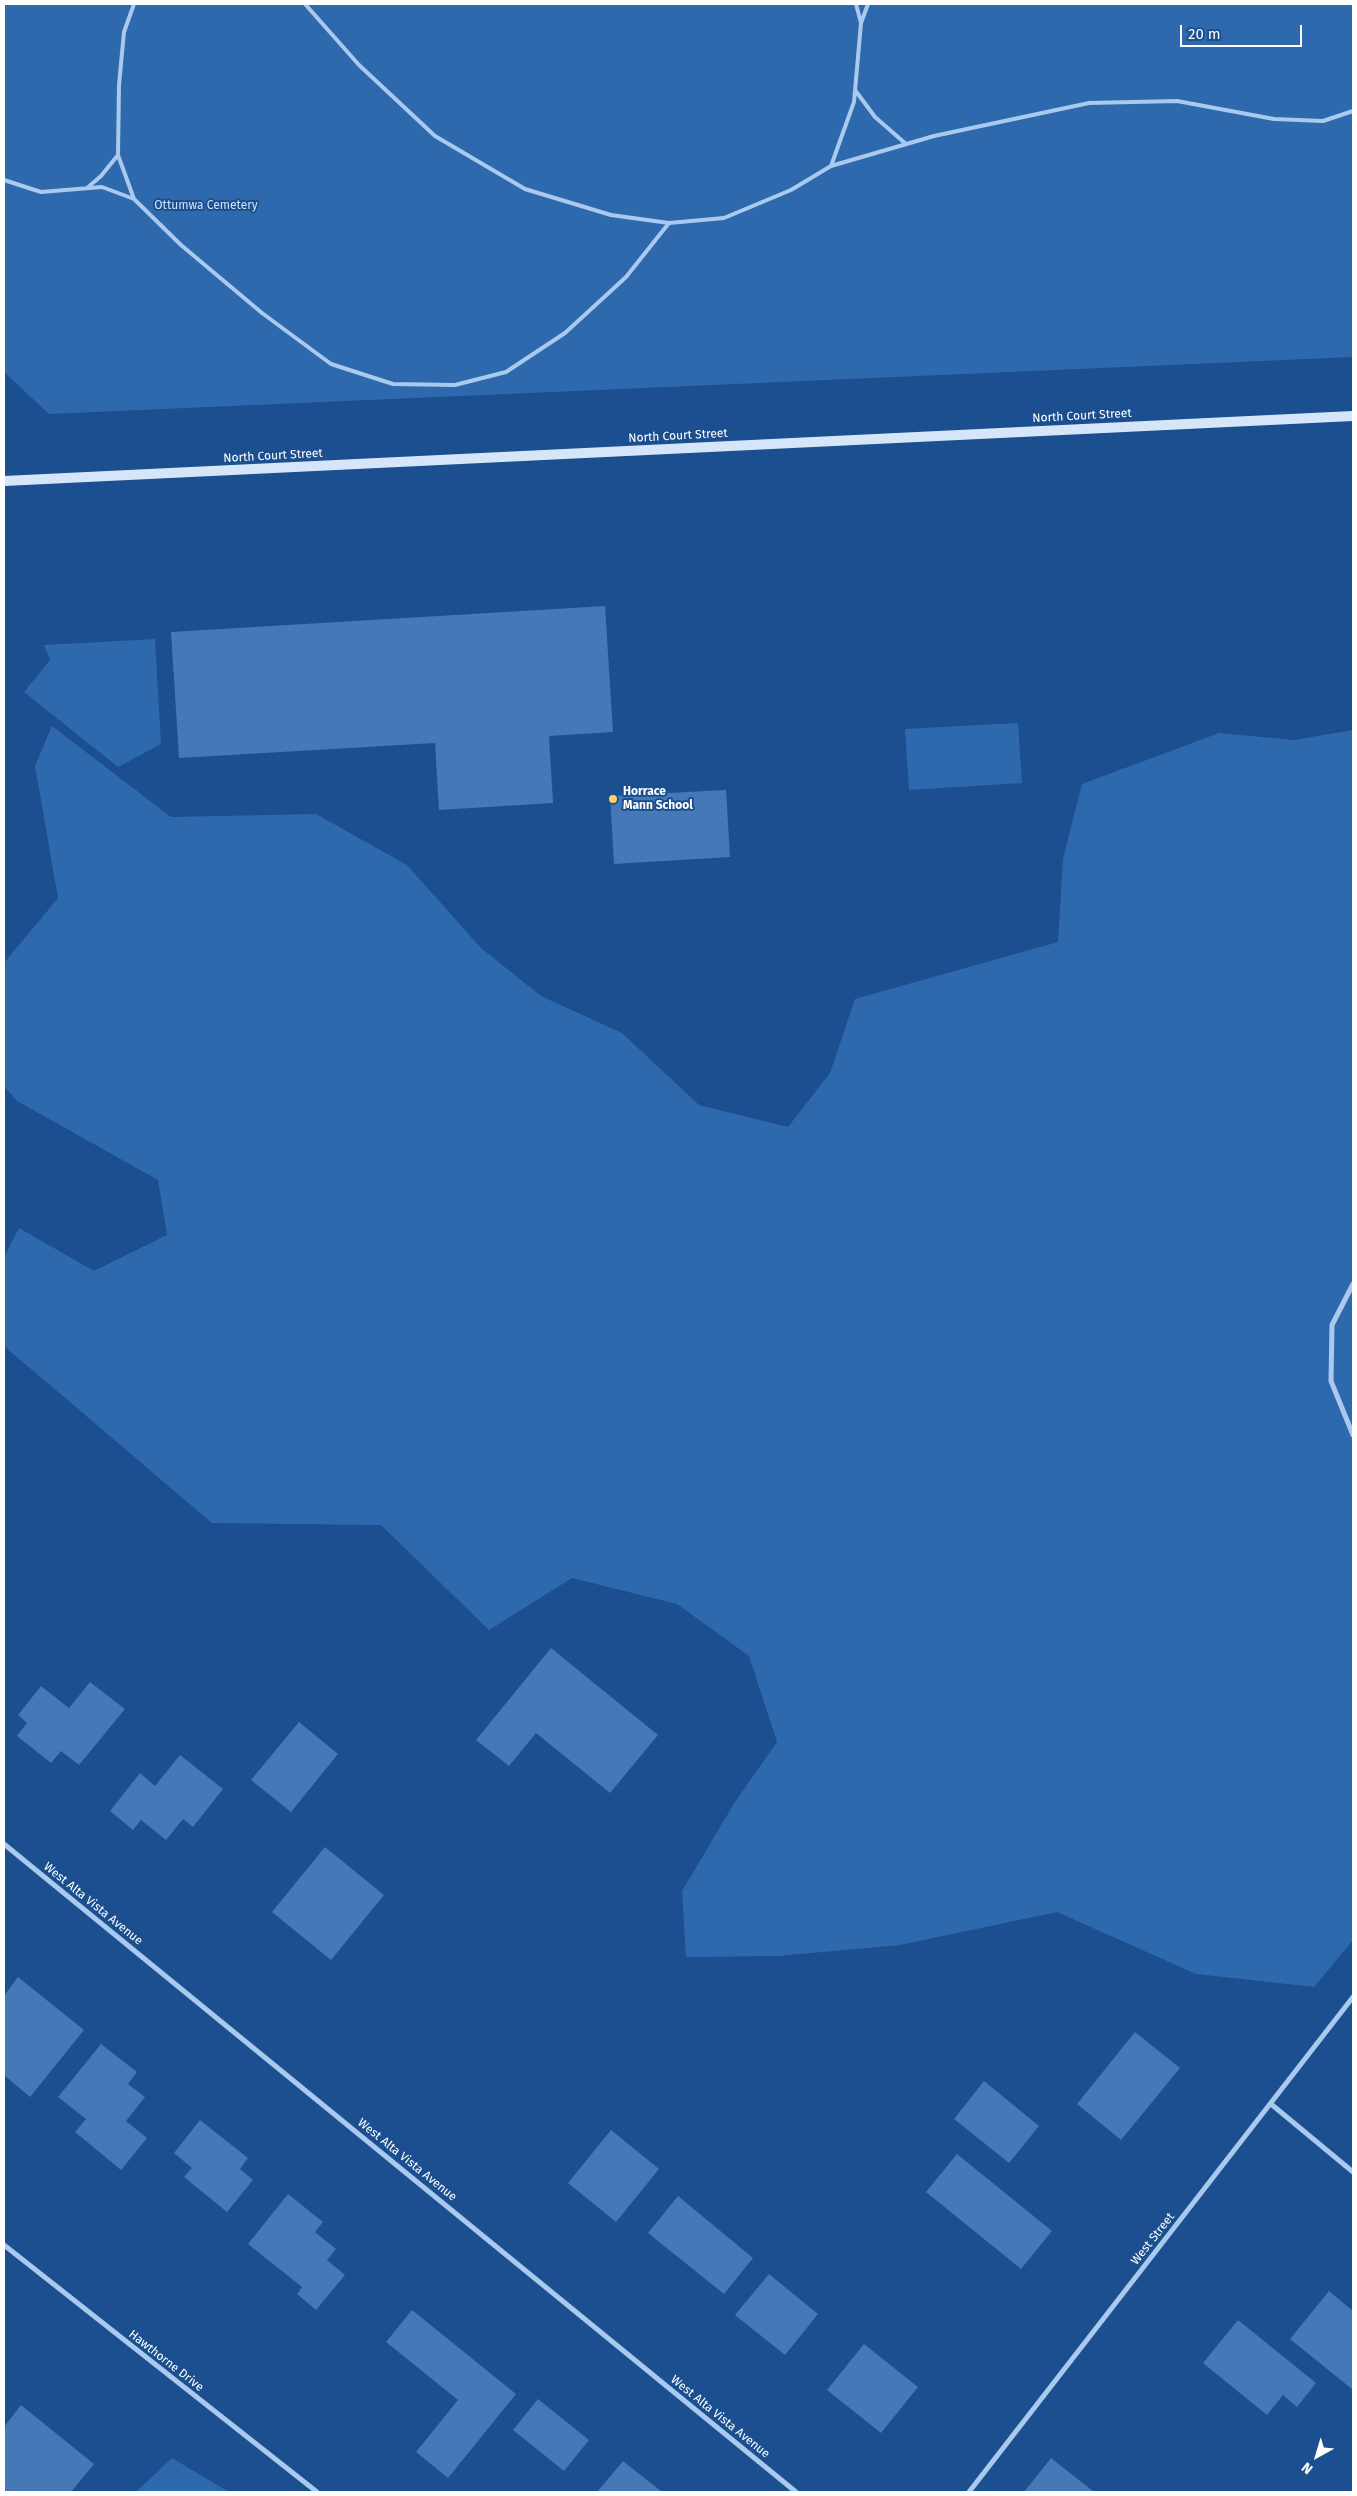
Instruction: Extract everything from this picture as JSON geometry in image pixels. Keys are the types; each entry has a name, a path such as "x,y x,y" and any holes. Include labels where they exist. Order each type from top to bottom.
{"main road":[{"name":"North Court Street","path":"4,481 1353,416"}],"street":[{"path":"1353,1284 1332,1325 1330,1381 1353,1435"},
{"name":"West Alta Vista Avenue","path":"4,1844 796,2492"},
{"name":"West Street","path":"969,2492 1353,1997"},
{"path":"1270,2104 1353,2172"},
{"name":"Hawthorne Drive","path":"4,2245 317,2492"}],"lane":[{"path":"134,4 124,32 118,155 134,199"},
{"path":"306,4 359,65 435,136 525,189 611,216 669,223 724,218 791,190 831,166 906,144 1089,103 1177,101 1274,119 1323,122 1353,111"},
{"path":"856,4 861,23"},
{"path":"831,166 854,102 861,23 868,4"},
{"path":"855,90 875,117 906,144"},
{"path":"86,189 101,176 118,155"},
{"path":"4,180 41,192 102,188 134,199 181,245 262,313 331,364 393,384 455,385 506,372 565,334 626,278 669,223"}],"green space":[{"name":"Ottumwa Cemetery","path":"4,4 1353,4 1353,357 49,414 4,372"},
{"path":"155,639 161,744 118,767 24,692 50,660 44,645"},
{"path":"1018,723 1022,783 909,790 905,729"},
{"path":"52,726 171,817 316,814 407,865 481,948 541,996 622,1033 699,1105 788,1127 830,1073 855,999 1058,942 1063,859 1082,784 1219,733 1294,740 1353,730 1353,1940 1314,1987 1196,1974 1057,1912 900,1945 778,1956 686,1957 682,1891 735,1802 777,1742 749,1656 677,1604 572,1578 489,1630 381,1525 212,1523 4,1346 4,1257 19,1228 94,1271 167,1235 158,1180 17,1101 4,1086 4,963 58,898 35,766"},
{"path":"172,2458 229,2492 136,2492"}],"building":[{"path":"605,606 613,732 549,736 553,803 439,810 435,743 179,758 171,632"},
{"path":"726,790 730,857 614,864 610,796"},
{"path":"551,1648 658,1735 610,1793 536,1733 509,1766 476,1740"},
{"path":"90,1682 125,1709 79,1765 61,1751 51,1763 17,1736 27,1723 18,1715 41,1686 69,1708"},
{"path":"299,1722 338,1754 291,1812 251,1780"},
{"path":"180,1755 223,1789 193,1827 183,1819 166,1840 141,1820 133,1830 110,1811 140,1773 155,1786"},
{"path":"325,1847 384,1895 331,1960 272,1912"},
{"path":"18,1977 84,2030 30,2097 4,2075 4,1996"},
{"path":"1135,2032 1180,2068 1121,2140 1077,2104"},
{"path":"101,2044 137,2072 128,2084 145,2097 126,2121 147,2138 121,2170 75,2132 86,2119 58,2097"},
{"path":"984,2081 1039,2126 1009,2163 954,2119"},
{"path":"200,2120 248,2158 240,2169 253,2180 227,2212 184,2177 192,2168 174,2153"},
{"path":"611,2130 659,2169 616,2222 568,2183"},
{"path":"957,2154 1052,2231 1021,2269 926,2192"},
{"path":"288,2194 323,2222 315,2232 336,2249 327,2260 345,2275 316,2310 297,2294 302,2287 248,2244"},
{"path":"678,2196 753,2258 724,2294 648,2233"},
{"path":"769,2274 818,2314 785,2355 735,2315"},
{"path":"1329,2291 1353,2311 1353,2390 1290,2339"},
{"path":"412,2310 516,2394 448,2478 416,2452 458,2400 386,2342"},
{"path":"1238,2320 1316,2383 1297,2407 1283,2395 1267,2415 1203,2363"},
{"path":"864,2344 918,2387 881,2433 827,2390"},
{"path":"538,2399 589,2440 564,2471 513,2430"},
{"path":"21,2405 94,2464 71,2492 4,2492 4,2427"},
{"path":"1051,2458 1094,2492 1024,2492"},
{"path":"623,2461 662,2492 597,2492"}],"place":[{"name":"Horrace Mann School","path":"613,799"}]}
